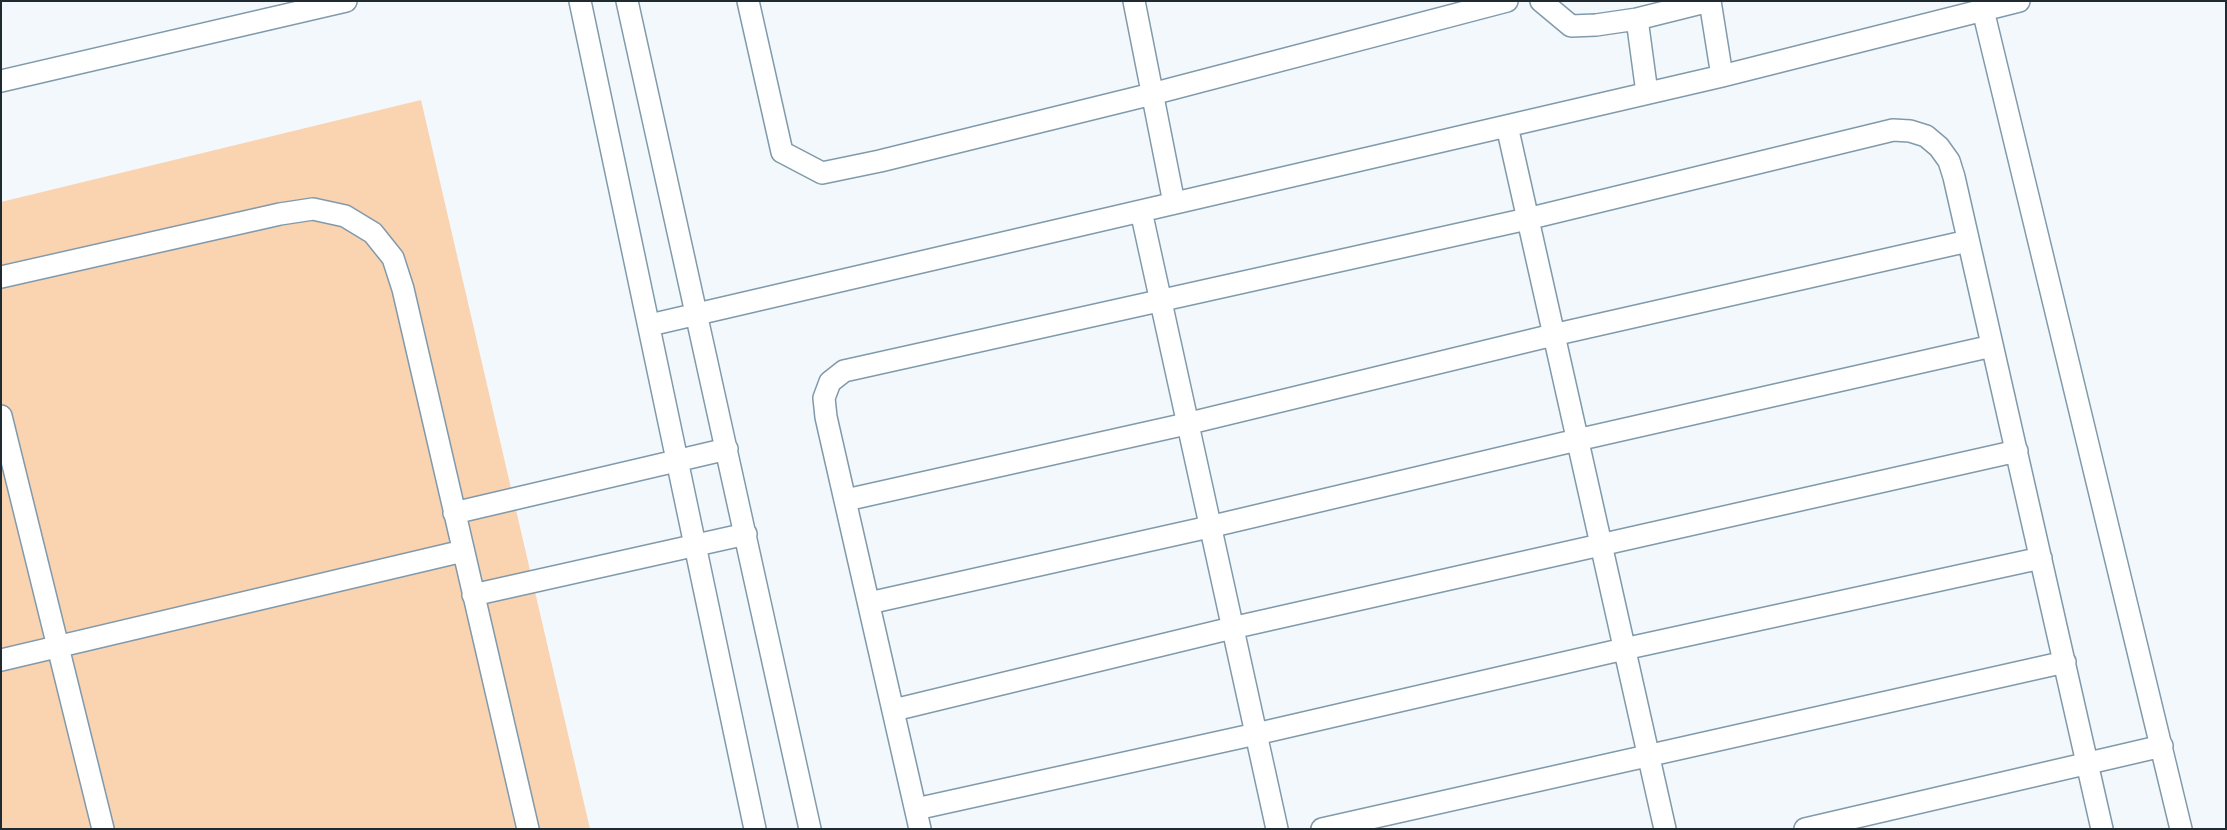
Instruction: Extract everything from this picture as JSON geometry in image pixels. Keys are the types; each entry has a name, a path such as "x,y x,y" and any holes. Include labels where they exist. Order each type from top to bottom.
{"lane":[{"path":"1,82 298,7 346,1"},
{"path":"580,1 755,829"},
{"path":"627,1 810,829"},
{"path":"748,1 782,152 822,173 1152,94 1507,1"},
{"path":"1134,1 1174,203"},
{"path":"1541,1 1571,26 1596,25 1637,19 1710,1 1722,76"},
{"path":"650,325 1722,76 2019,1"},
{"path":"1983,10 2181,829"},
{"path":"1637,19 1648,93"},
{"path":"1507,126 1665,829"},
{"path":"2041,558 1624,649 1256,734 918,819 824,398 830,382 844,371 1527,219 1893,130 1910,131 1926,136 1939,147 1949,161 2017,451 2102,829"},
{"path":"1,277 280,214 313,209 345,216 373,233 393,258 403,289 528,829"},
{"path":"1140,211 1277,829"},
{"path":"846,500 1186,424 1554,336 1968,241"},
{"path":"869,603 1209,527 1577,440 1992,346"},
{"path":"1,416 59,646 102,829"},
{"path":"454,513 727,449"},
{"path":"894,710 1232,628 2017,451"},
{"path":"473,595 746,534"},
{"path":"1,660 463,551"},
{"path":"1322,829 1648,754 2065,662"},
{"path":"1805,829 2162,746"}],"shaded area":[{"path":"421,100 590,829 1,829 1,202"}]}
